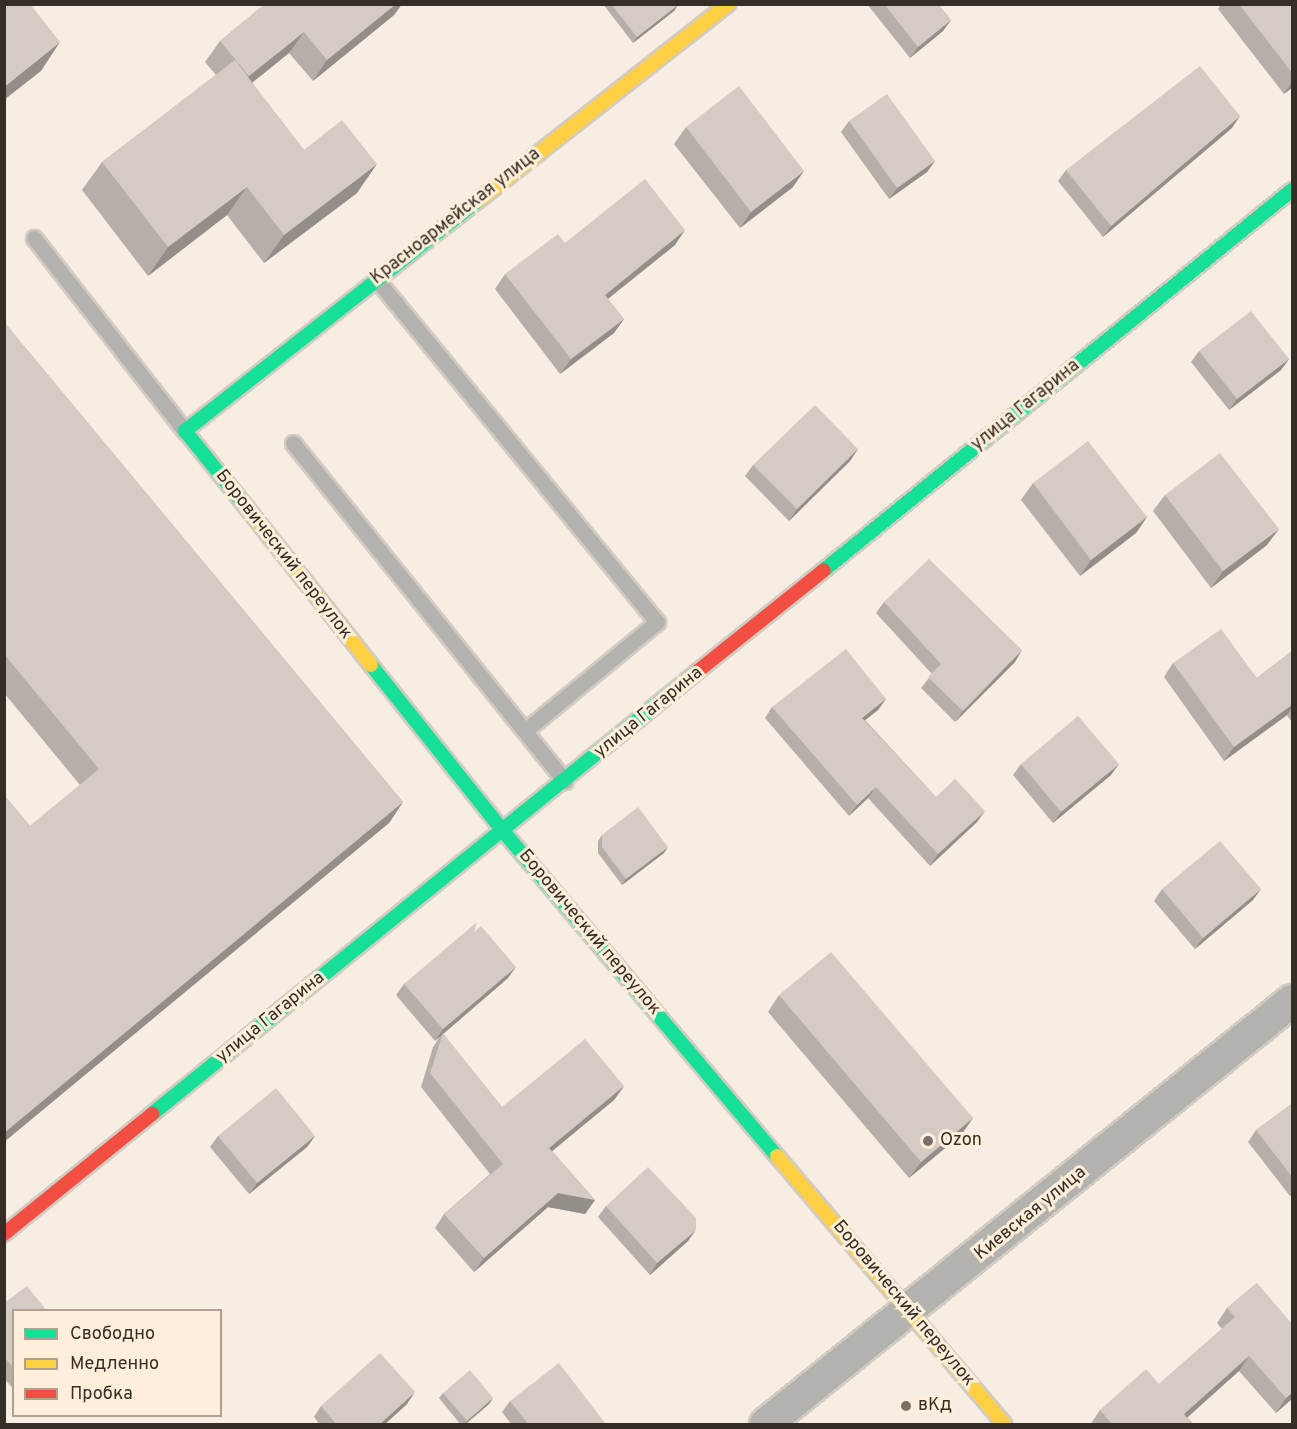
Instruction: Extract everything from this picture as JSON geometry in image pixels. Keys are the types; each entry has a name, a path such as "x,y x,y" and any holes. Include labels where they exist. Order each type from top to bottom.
{"street":[{"name":"Красноармейская улица","path":"185,431 728,4"},
{"name":"улица Гагарина","path":"4,1234 1293,190"},
{"name":"Боровический переулок","path":"185,431 503,831 1004,1425"},
{"name":"Киевская улица","path":"766,1425 910,1312 1293,1001"}],"lane":[{"path":"34,238 185,431"},
{"path":"377,280 657,622 525,730"},
{"path":"293,443 565,781"}],"building":[{"path":"4,4 30,4 60,42 4,87"},
{"path":"265,4 396,4 327,60 304,32 249,76 220,41"},
{"path":"611,4 677,4 678,5 637,37"},
{"path":"884,4 938,4 951,20 918,47"},
{"path":"1239,4 1293,4 1293,74"},
{"path":"235,60 304,150 342,120 377,164 284,235 247,187 168,247 102,162"},
{"path":"1200,66 1240,116 1111,226 1066,170"},
{"path":"739,86 804,171 751,212 686,127"},
{"path":"887,94 935,161 897,188 849,121"},
{"path":"645,179 685,230 605,295 624,319 571,359 505,274 558,234 565,243"},
{"path":"1251,311 1289,359 1237,399 1199,351"},
{"path":"4,322 403,802 4,1133 4,795 30,826 99,769 4,654"},
{"path":"815,405 858,449 797,509 753,465"},
{"path":"1088,441 1147,517 1091,560 1033,483"},
{"path":"1220,453 1279,529 1223,571 1165,495"},
{"path":"929,559 1022,650 963,711 928,677 941,664 884,602"},
{"path":"1221,629 1257,678 1293,650 1293,704 1234,747 1173,663"},
{"path":"846,649 886,699 862,718 936,797 955,779 985,811 938,854 876,787 857,805 772,707"},
{"path":"1078,716 1119,764 1061,812 1021,764"},
{"path":"638,807 668,847 626,879 602,847 602,835"},
{"path":"1220,841 1261,889 1203,938 1162,889"},
{"path":"477,922 474,932 481,926 516,967 443,1029 404,984"},
{"path":"831,952 973,1118 921,1162 779,995"},
{"path":"443,1033 502,1107 585,1039 624,1086 549,1148 595,1200 558,1193 484,1258 444,1214 503,1164 430,1073"},
{"path":"276,1088 315,1136 257,1183 218,1136"},
{"path":"1293,1103 1293,1178 1256,1130"},
{"path":"648,1167 696,1218 696,1230 657,1263 606,1206"},
{"path":"1257,1283 1293,1325 1293,1392 1286,1398 1249,1356 1184,1414 1193,1425 1113,1425 1100,1410 1146,1369 1159,1384 1235,1317 1227,1308"},
{"path":"27,1286 45,1309 12,1309 12,1366 4,1357 4,1303"},
{"path":"380,1353 415,1392 379,1425 337,1425 321,1406"},
{"path":"559,1363 605,1423 604,1425 529,1425 510,1401"},
{"path":"470,1370 493,1398 467,1421 443,1393"}],"traffic: fast":[{"path":"824,570 1292,190"},
{"path":"247,508 185,431 479,200"},
{"path":"371,665 503,831 777,1156"},
{"path":"152,1114 698,671"}],"traffic: slow":[{"path":"479,200 728,4"},
{"path":"247,508 371,665"},
{"path":"777,1156 1004,1424"}],"traffic: jam":[{"path":"698,671 824,570"},
{"path":"4,1234 152,1114"}],"place":[{"name":"Ozon","path":"928,1141"},
{"name":"вКд","path":"906,1406"}]}
